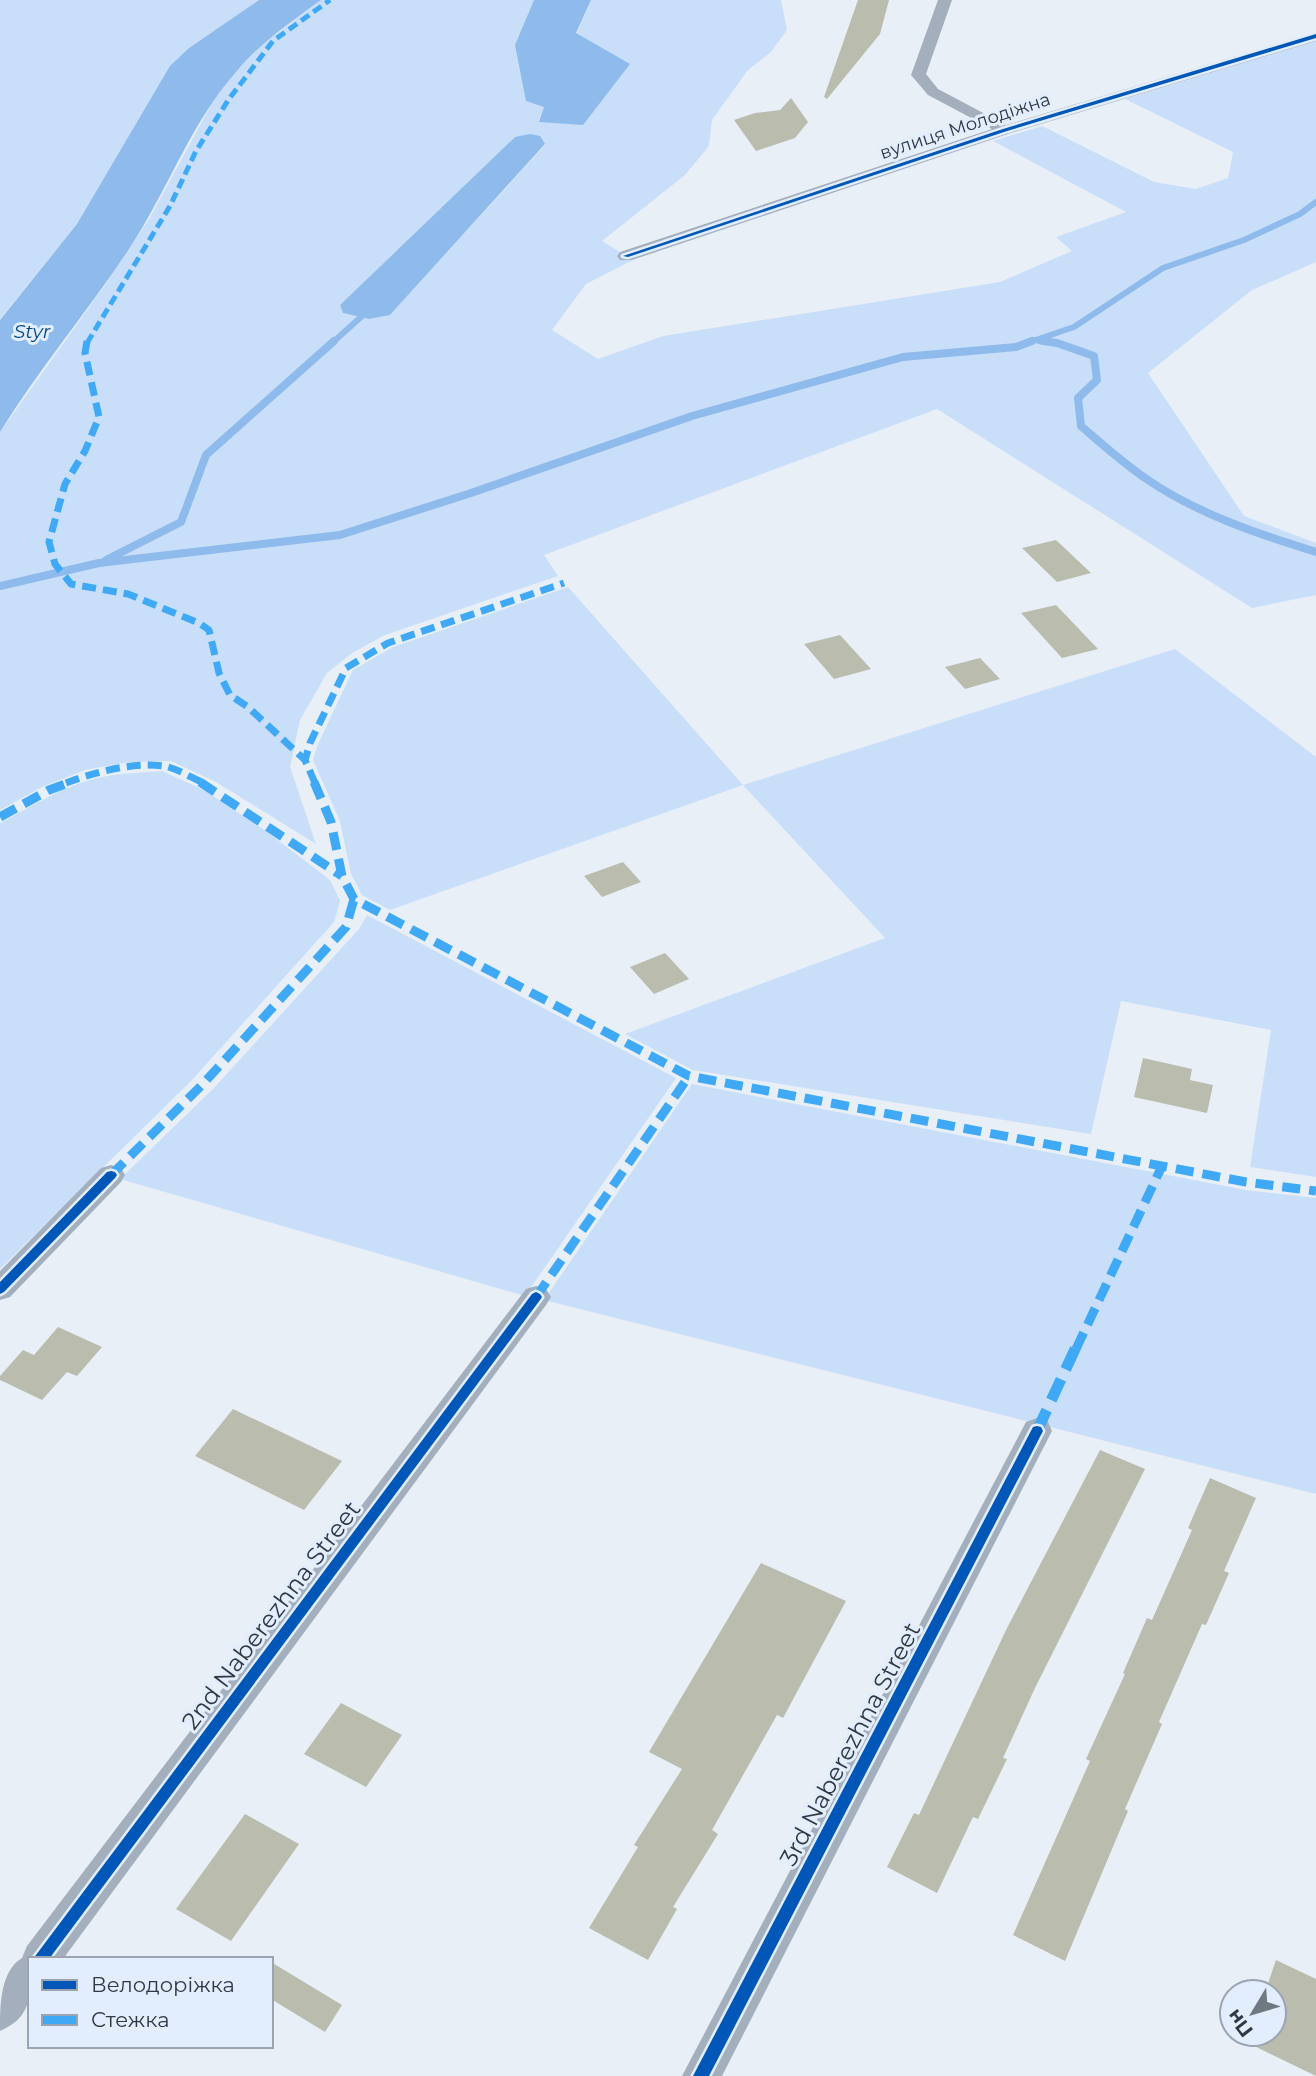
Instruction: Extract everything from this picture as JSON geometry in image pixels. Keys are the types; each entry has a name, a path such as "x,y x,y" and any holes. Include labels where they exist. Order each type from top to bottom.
{"street":[{"path":"945,0 918,75 933,92 1005,130"},
{"name":"вулиця Молодіжна","path":"626,256 1005,130 1316,36"},
{"path":"0,1289 111,1175"},
{"name":"2nd Naberezhna Street","path":"41,1957 536,1297"},
{"name":"3rd Naberezhna Street","path":"701,2076 1037,1431"},
{"path":"0,2012 28,1976"}],"shaded area":[{"path":"0,0 259,0 189,48 138,124 77,224 0,319"},
{"path":"321,0 534,0 515,45 544,107 539,121 591,0 781,0 787,30 771,52 748,70 712,120 709,146 685,175 602,241 633,260 586,284 552,330 598,359 663,336 1000,282 1072,251 1056,237 1126,212 993,141 1042,126 1154,182 1196,189 1228,178 1233,152 1125,99 1316,41 1316,262 1252,290 1148,373 1244,516 1316,543 1316,595 1252,608 937,409 544,555 558,576 385,635 352,653 327,673 300,720 290,767 316,844 216,782 171,761 129,762 85,770 44,786 0,810 0,432 149,219 212,103 235,72 264,43","holes":["515,137 545,145 390,315 369,319 343,313 340,305"]},
{"path":"568,587 743,785 390,910 362,895 351,874 340,821 313,760 353,670 393,647"},
{"path":"1175,649 1316,757 1316,1177 1250,1167 1271,1030 1121,1001 1091,1134 693,1070 625,1034 885,938 743,785"},
{"path":"162,771 204,790 266,831 330,880 340,901 334,922 192,1080 0,1269 0,823 55,794 90,780"},
{"path":"367,915 676,1078 525,1296 120,1179 213,1089 359,929"},
{"path":"692,1084 1246,1190 1316,1198 1316,1494 544,1300"}],"water":[{"name":"Styr","path":"259,0 321,0 255,52 220,92 192,136 129,249 0,432 0,320 77,224 170,66 189,48"},
{"path":"534,0 591,0 576,33 630,64 583,125 539,122 544,107 526,101 515,45"},
{"path":"530,134 540,136 545,144 390,315 369,319 343,313 340,305 515,137"}],"building":[{"path":"858,0 889,0 880,34 827,99 824,97"},
{"path":"791,98 808,122 795,138 756,151 734,120 755,113 780,110"},
{"path":"1056,540 1091,573 1057,582 1022,548"},
{"path":"1056,605 1098,649 1062,658 1021,613"},
{"path":"840,635 871,669 834,679 804,644"},
{"path":"980,658 1000,679 965,689 945,667"},
{"path":"623,862 641,882 602,897 584,876"},
{"path":"665,953 689,979 654,994 630,967"},
{"path":"1143,1058 1192,1069 1190,1080 1213,1085 1207,1113 1134,1097"},
{"path":"58,1327 102,1347 77,1376 67,1372 42,1400 0,1380 0,1376 23,1350 34,1355"},
{"path":"233,1409 342,1461 304,1510 195,1456"},
{"path":"1100,1450 1145,1469 1035,1688 1003,1758 1007,1759 978,1819 973,1817 937,1893 887,1867 914,1813 919,1815 1007,1628"},
{"path":"1210,1478 1256,1498 1224,1571 1229,1573 1206,1625 1202,1624 1159,1722 1162,1724 1125,1809 1128,1811 1065,1961 1013,1935 1090,1761 1086,1759 1147,1618 1152,1620 1192,1530 1188,1528"},
{"path":"761,1563 846,1601 783,1718 777,1715 712,1830 718,1834 673,1907 677,1909 648,1960 589,1928 638,1847 634,1845 682,1769 649,1752"},
{"path":"341,1703 402,1735 366,1787 304,1754"},
{"path":"245,1814 299,1844 231,1941 176,1909"},
{"path":"1276,1960 1316,1979 1316,2076 1258,2048 1288,2048 1288,1978 1270,1978"},
{"path":"273,1963 342,2005 325,2032 273,2000"}],"waterway":[{"path":"1027,343 1074,327 1163,268 1244,240 1300,214 1316,202"},
{"path":"332,343 361,317"},
{"path":"106,560 181,522 206,455 334,341"},
{"path":"0,586 99,563 340,535 471,493 692,416 903,357 1016,347 1032,341"},
{"path":"1039,341 1054,343"},
{"path":"1043,341 1054,343"},
{"path":"1054,343 1094,356 1097,380 1078,398 1081,426 1130,467 1167,492 1208,513 1316,552"}],"marked path":[{"path":"305,760 248,707 230,695 219,673 209,630 199,623 128,594 71,584 55,564 49,542 65,484 85,451 99,417 85,353 88,338 170,206 196,151 229,99 273,41 330,0"},
{"path":"564,583 388,643 346,668 310,743 305,760 331,822 342,876 354,899 689,1076 1246,1182 1316,1191"},
{"path":"0,817 49,790 88,775 128,768 165,766 210,786 342,876"},
{"path":"111,1175 202,1085 346,927 354,899"},
{"path":"536,1297 689,1076"},
{"path":"1037,1431 1162,1166"}],"cycle path":[{"path":"626,256 1005,130 1316,36"},
{"path":"0,1289 111,1175"},
{"path":"41,1957 536,1297"},
{"path":"701,2076 1037,1431"}]}
